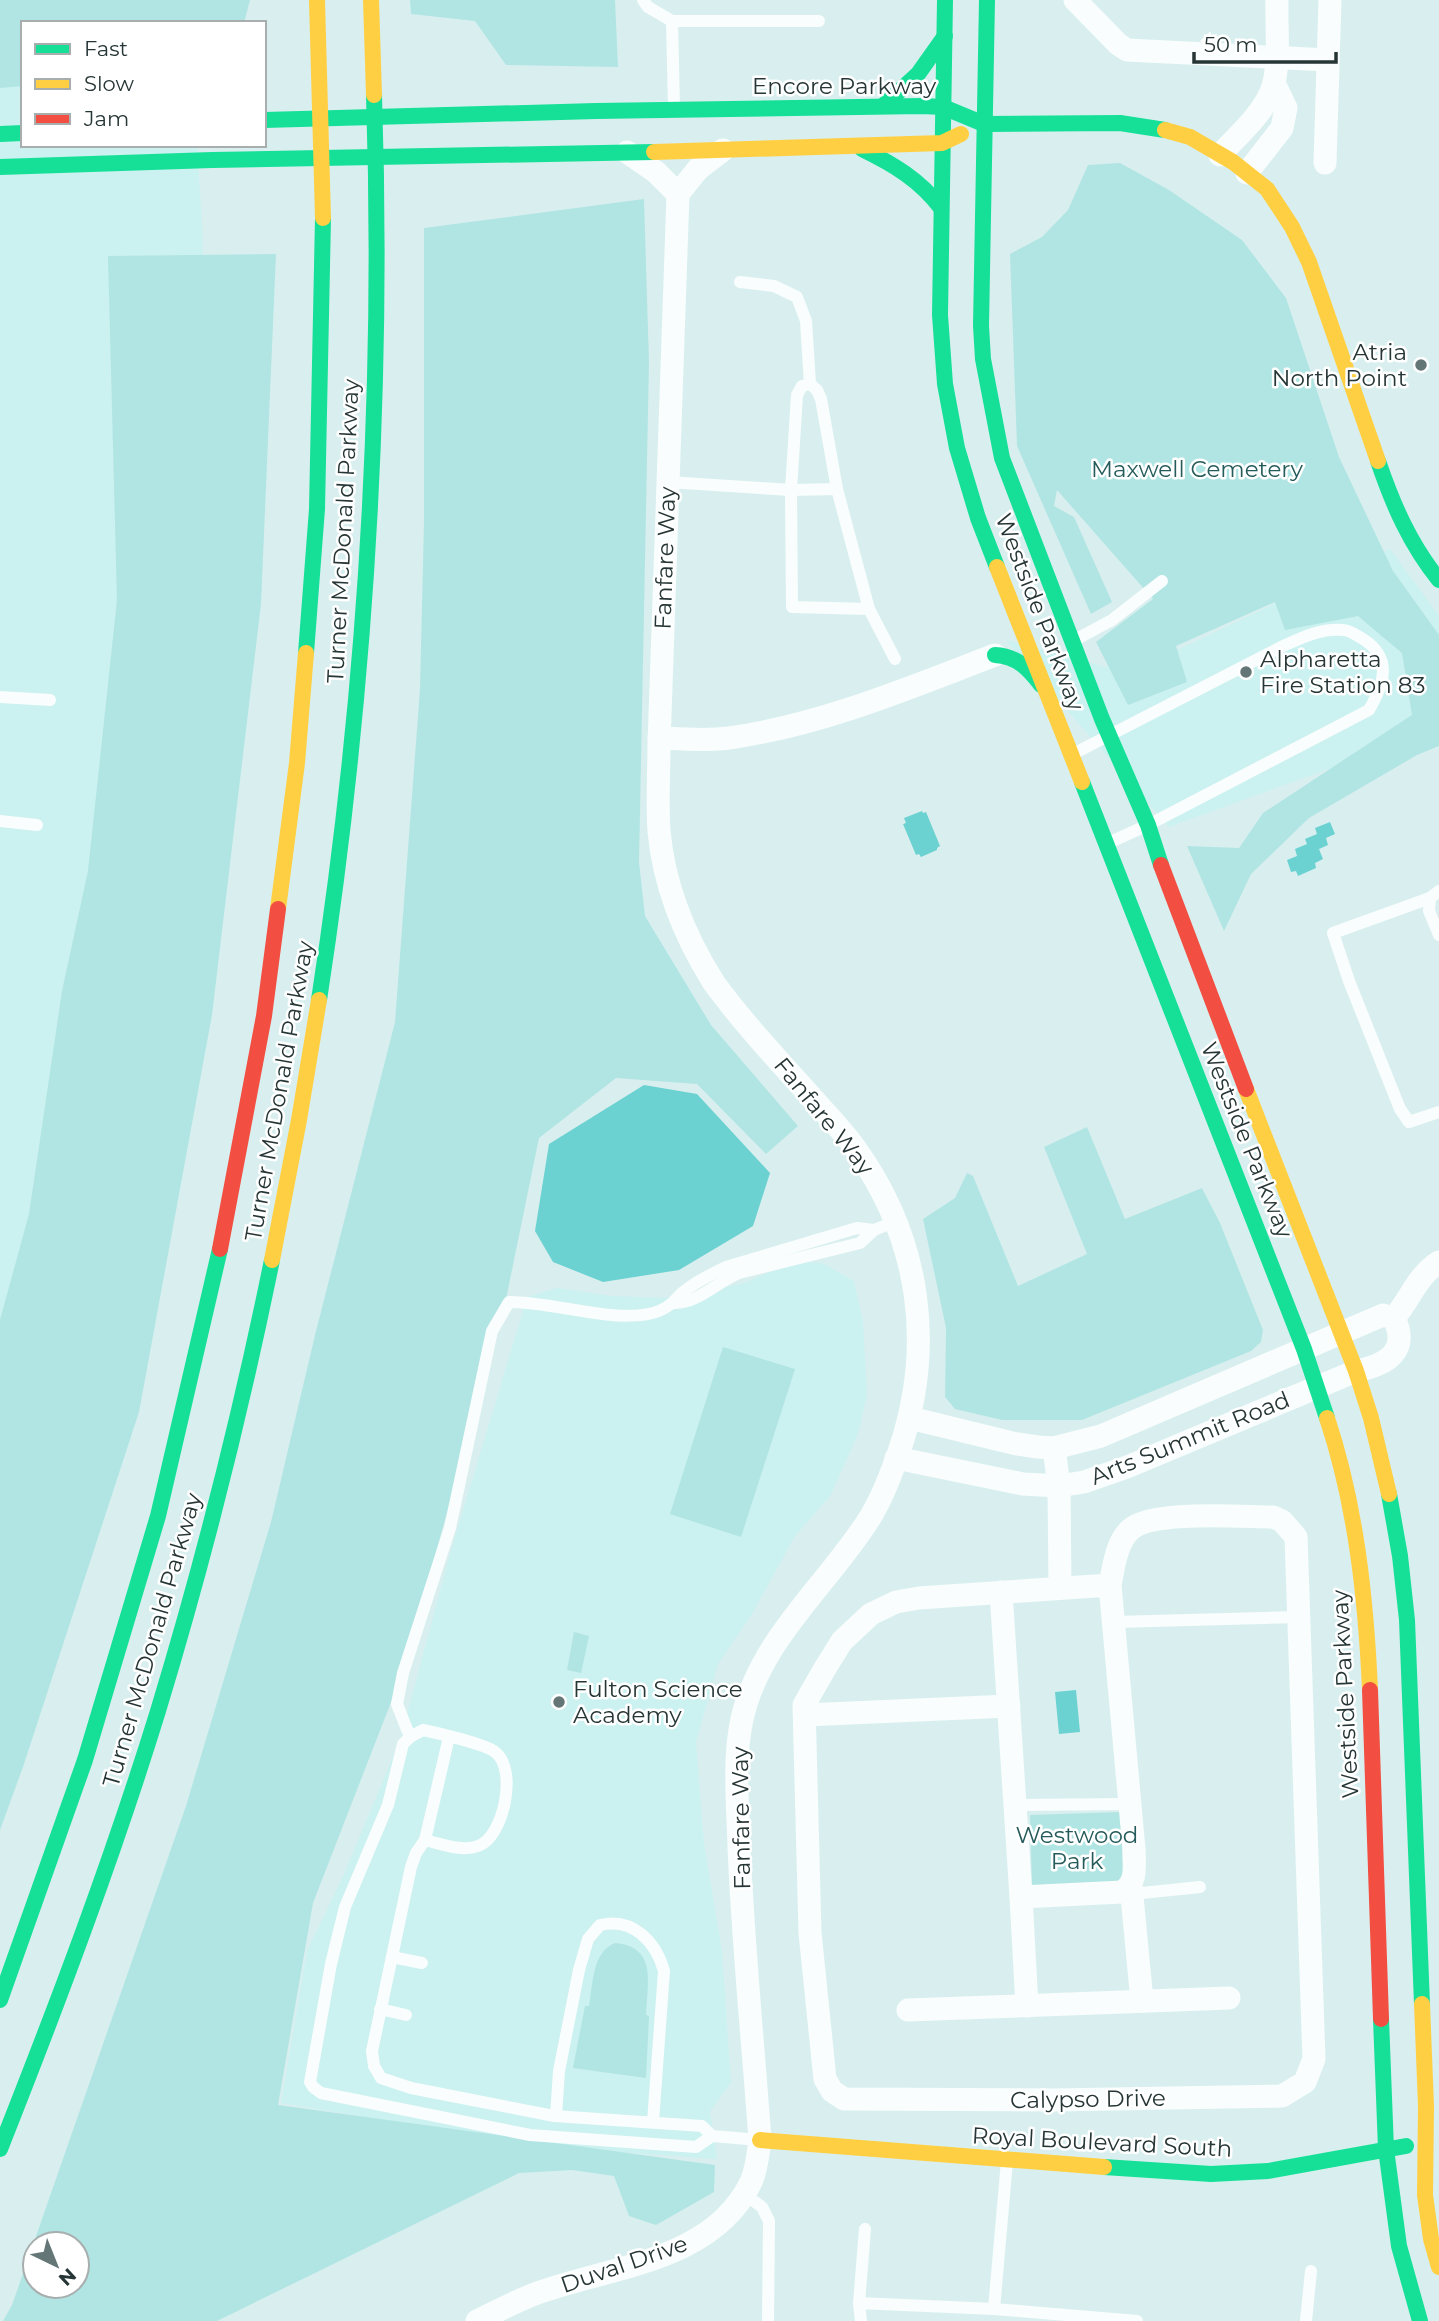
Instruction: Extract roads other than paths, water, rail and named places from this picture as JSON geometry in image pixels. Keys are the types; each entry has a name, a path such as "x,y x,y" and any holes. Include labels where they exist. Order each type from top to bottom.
{"main road":[{"name":"Turner McDonald Parkway","path":"0,2000 73,1798 149,1550 174,1455 216,1265 258,1041 289,825 314,533 320,417 324,234 323,122 317,0"},
{"name":"Turner McDonald Parkway","path":"0,2150 106,1868 169,1673 195,1582 250,1364 288,1184 311,1057 342,844 369,537 377,222 371,0"},
{"name":"Westside Parkway","path":"945,0 940,315 950,415 957,448 974,505 1014,609 1304,1349 1345,1480 1367,1617 1386,2149 1399,2246 1420,2321"},
{"name":"Westside Parkway","path":"987,0 980,292 983,359 1002,458 1072,642 1148,825 1172,898 1342,1332 1380,1452 1404,1586 1423,2044 1433,2143 1425,2195 1439,2267"},
{"path":"883,106 898,95 923,69 945,36"},
{"path":"0,167 212,160 487,157 942,143 984,124 977,115 968,92"},
{"name":"Encore Parkway","path":"266,120 674,110 943,107 984,124 1120,123 1151,126 1189,137 1220,155 1267,189 1292,227 1309,262 1394,507 1420,556 1439,580"},
{"path":"0,134 21,133"},
{"path":"858,147 908,173 934,197 941,208"},
{"path":"995,655 1010,630 1014,609"},
{"path":"995,655 1006,654 1016,658 1050,700"},
{"path":"1423,2044 1439,2077"},
{"name":"Royal Boulevard South","path":"760,2140 1007,2160 1233,2174 1306,2165 1386,2149 1433,2143"}],"street":[{"path":"1075,0 1127,50 1328,60"},
{"path":"1220,155 1262,107 1274,83 1277,0"},
{"path":"1325,163 1331,0"},
{"path":"1247,173 1282,128 1286,108 1274,83"},
{"path":"627,152 656,172 678,194 709,158 723,150"},
{"name":"Fanfare Way","path":"678,194 659,738 659,830 663,862 682,926 696,955 728,1002 854,1146 885,1197 897,1222 910,1262 919,1323 916,1384 910,1419 886,1486 872,1514 778,1638 753,1682 742,1720 736,1759 740,1883 760,2140"},
{"path":"659,738 695,740 756,733 876,700 995,655"},
{"path":"1394,1318 1405,1305 1417,1281 1426,1270 1439,1262"},
{"path":"1342,1332 1383,1315 1394,1318 1400,1331 1399,1343 1390,1358 1376,1367 1356,1371"},
{"name":"Arts Summit Road","path":"910,1419 1017,1444 1054,1448 1101,1436 1342,1332"},
{"name":"Arts Summit Road","path":"896,1458 1023,1484 1059,1486 1105,1475 1356,1371"},
{"path":"1054,1448 1059,1486 1060,1588"},
{"name":"Calypso Drive","path":"1174,1517 1273,1517 1282,1521 1296,1537 1314,2059 1305,2082 1282,2096 1054,2100 844,2099 832,2091 822,2066 810,1933 804,1705 842,1641 871,1614 896,1602 919,1598 1110,1585 1119,1545 1130,1529 1154,1520 1174,1517"},
{"path":"1110,1585 1134,1849 1132,1890 1142,2001"},
{"path":"1001,1592 1027,2006"},
{"path":"805,1715 1009,1706"},
{"path":"1021,1897 1132,1890"},
{"path":"908,2010 1229,1998"},
{"name":"Duval Drive","path":"477,2321 540,2292 681,2249 713,2229 744,2194 753,2178 760,2140"}],"lane":[{"path":"643,0 648,8 672,21 819,21"},
{"path":"672,21 674,110"},
{"path":"740,282 774,286 797,297 806,321 810,384 821,399 837,489 869,609 895,659"},
{"path":"810,384 802,386 797,395 791,490 792,607 869,609"},
{"path":"668,482 791,490 837,489"},
{"path":"1072,642 1112,620 1162,581"},
{"path":"1072,755 1316,631 1346,629 1374,647 1385,672 1380,691 1369,710 1148,825 1106,844"},
{"path":"0,697 50,700"},
{"path":"0,821 37,825"},
{"path":"1434,894 1333,933 1349,981 1400,1109 1409,1122 1439,1112"},
{"path":"1434,894 1429,911 1439,935"},
{"path":"410,1737 397,1704 403,1673 450,1528 492,1331 509,1302 530,1301 619,1316 657,1312 674,1303 699,1282 726,1267 857,1228 874,1230 897,1222"},
{"path":"1114,1622 1298,1617"},
{"path":"425,1840 461,1848 476,1847 491,1837 500,1817 508,1777 506,1766 499,1755 486,1747 424,1730 403,1744 388,1805 345,1907 315,2044 310,2082 313,2087 321,2093 530,2135 696,2147 712,2136 760,2140"},
{"path":"449,1737 425,1840 411,1867 380,2009 372,2051 374,2066 381,2078 448,2097 556,2116 702,2126 712,2136"},
{"path":"1015,1805 1130,1804"},
{"path":"1132,1890 1200,1887"},
{"path":"556,2116 559,2071 588,1938 600,1925 616,1924 633,1929 649,1941 657,1951 664,1971 653,2122"},
{"path":"392,1957 422,1963"},
{"path":"380,2009 406,2015"},
{"path":"993,2309 1007,2160"},
{"path":"744,2194 762,2207 768,2221 768,2321"},
{"path":"861,2321 859,2303 865,2228"},
{"path":"1306,2321 1311,2271"},
{"path":"859,2303 993,2309 1137,2321"}],"water":[{"path":"926,812 940,846 921,857 916,855 903,824 906,823 904,818"},
{"path":"1330,822 1335,834 1326,838 1328,845 1319,849 1323,859 1315,863 1316,868 1298,876 1296,871 1291,872 1287,860 1297,856 1295,849 1307,844 1305,839 1317,834 1315,828"},
{"path":"644,1085 697,1094 770,1173 753,1226 679,1270 603,1282 553,1262 535,1231 549,1144"},
{"path":"1076,1690 1080,1732 1059,1734 1055,1692"}],"place":[{"name":"Atria North Point","path":"1421,365"},
{"name":"Alpharetta Fire Station 83","path":"1246,672"},
{"name":"Fulton Science Academy","path":"559,1702"}],"park label":[{"name":"Maxwell Cemetery","path":"1197,469"},
{"name":"Westwood Park","path":"1077,1848"}]}
